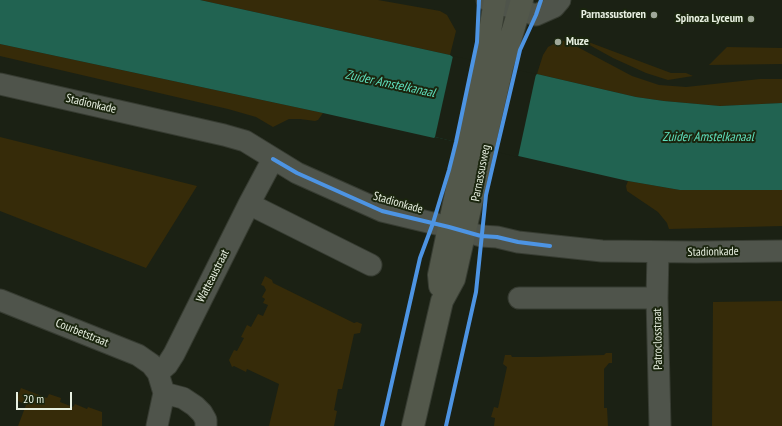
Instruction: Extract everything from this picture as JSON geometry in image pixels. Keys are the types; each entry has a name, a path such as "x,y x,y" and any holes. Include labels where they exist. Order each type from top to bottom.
{"main road":[{"name":"Parnassusweg","path":"413,426 442,301 439,275 457,229 494,65 492,1"},
{"name":"Parnassusweg","path":"494,65 526,8"}],"street":[{"path":"526,8 554,8 560,0"},
{"name":"Parnassusweg","path":"492,1 526,8"},
{"name":"Stadionkade","path":"0,84 224,134 245,141 260,149 273,159 297,173 382,211 481,236 550,246 602,251 782,251"},
{"name":"Watteaustraat","path":"158,373 167,365 174,354 273,159"},
{"path":"249,204 370,265"},
{"name":"Patroclosstraat","path":"658,252 657,298 660,426"},
{"path":"519,298 657,298"},
{"name":"Courbetstraat","path":"0,300 138,355 151,364 158,373"},
{"path":"157,426 164,392 158,373"},
{"path":"164,392 183,398 195,406 206,420 206,426"}],"shaded area":[{"path":"200,0 378,0 440,11 447,15 456,31 450,55"},
{"path":"575,37 671,73 686,73 693,76 668,80 646,73 613,58"},
{"path":"561,40 570,43 632,76 659,85 686,87 760,79 782,79 782,103 720,106 664,101 636,97 537,74 543,55 548,47"},
{"path":"0,44 323,113 318,120 315,121 289,119 273,127 256,117 228,109 0,56"},
{"path":"727,47 782,48 782,64 709,65"},
{"path":"0,137 197,186 146,268 0,211"},
{"path":"628,181 680,190 782,190 782,226 669,229 667,223 658,212 627,191 626,186"},
{"path":"265,276 272,280 273,283 354,323 357,322 362,324 360,333 354,334 342,389 338,389 334,410 337,411 334,426 269,426 279,384 247,369 246,372 234,366 232,367 229,360 234,350 237,351 244,338 241,337 247,325 251,327 258,314 263,316 268,305 263,303 265,299 262,297 266,290 264,286 261,285"},
{"path":"782,301 782,426 712,426 713,302"},
{"path":"606,353 612,353 612,363 609,363 604,369 604,408 607,408 608,426 494,426 495,418 491,417 494,407 498,408 507,367 503,364 505,355 511,355 512,357 536,357 604,355"},
{"path":"21,388 47,398 49,394 61,398 60,402 73,407 75,404 87,409 88,407 102,412 102,426 18,426 26,405 16,400"}],"water":[{"name":"Zuider Amstelkanaal","path":"0,0 200,0 450,55 453,57 535,76 537,74 636,97 720,106 782,103 782,190 680,190 628,181 435,137 0,44","holes":["453,77 527,93 526,98 452,81","445,115 518,131 518,136 444,120"]}],"pier":[{"path":"453,56 536,74 518,157 435,137"}],"cycle path":[{"path":"382,426 420,258 433,223 456,142 477,42 479,0"},
{"path":"446,426 476,292 486,195 520,50 541,0"},
{"path":"273,159 297,173 382,211 481,236 497,237 518,242 550,246"}],"place":[{"name":"Parnassustoren","path":"654,15"},
{"name":"Spinoza Lyceum","path":"751,19"},
{"name":"Muze","path":"558,42"}]}
